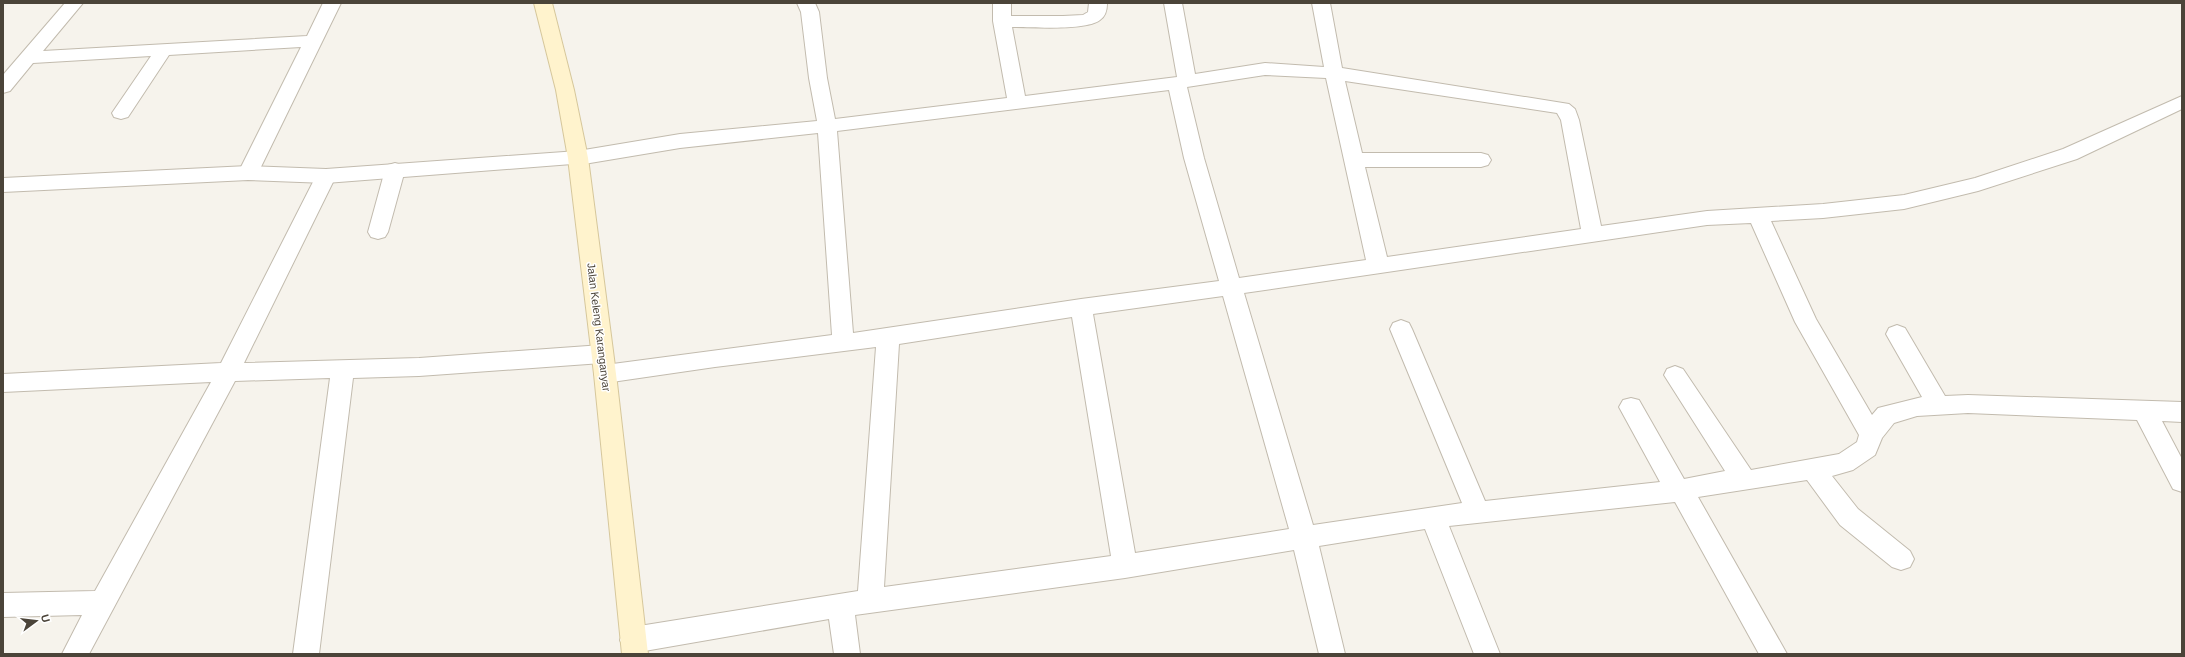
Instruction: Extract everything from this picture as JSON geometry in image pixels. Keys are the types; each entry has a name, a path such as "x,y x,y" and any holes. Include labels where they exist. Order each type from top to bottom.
{"main road":[{"name":"Jalan Keleng Karanganyar","path":"543,3 565,90 578,158 604,364 634,647"}],"street":[{"path":"3,87 74,3"},
{"path":"248,173 332,3"},
{"path":"806,3 810,12 818,78 827,126 843,341"},
{"path":"1002,3 1002,21 1017,103"},
{"path":"1002,21 1066,21 1088,18 1094,16 1098,11 1098,3"},
{"path":"1173,3 1182,82 1194,158 1233,287 1304,538 1332,654"},
{"path":"1321,3 1334,73 1378,265"},
{"path":"29,58 314,41"},
{"path":"121,113 164,50"},
{"path":"3,185 248,173 326,176 578,158 656,144 827,126 1017,103 1182,82 1265,69 1334,73 1562,108 1568,113 1570,120 1592,235"},
{"path":"3,383 343,368 686,362 843,341 888,337 1081,307 1233,287 1707,218 1758,216 1904,202 1978,184 2070,154 2182,102"},
{"path":"1354,160 1481,160"},
{"path":"378,232 395,170"},
{"path":"75,654 228,372 326,176"},
{"path":"1758,216 1806,322 1871,434"},
{"path":"1081,307 1125,566"},
{"path":"1401,329 1478,512"},
{"path":"1897,334 1939,406"},
{"path":"870,600 888,337"},
{"path":"306,654 343,368"},
{"path":"1675,375 1744,481"},
{"path":"634,647 709,627 870,600 1125,566 1432,517 1679,490 1722,482 1744,481 1813,470 1845,463 1867,448 1871,434 1886,415 1917,407 1968,404 2145,412 2182,412"},
{"path":"1631,407 1774,654"},
{"path":"2145,412 2182,482"},
{"path":"1813,470 1849,518 1901,559"},
{"path":"1432,517 1487,654"},
{"path":"3,605 102,603"},
{"path":"840,605 847,654"}]}
